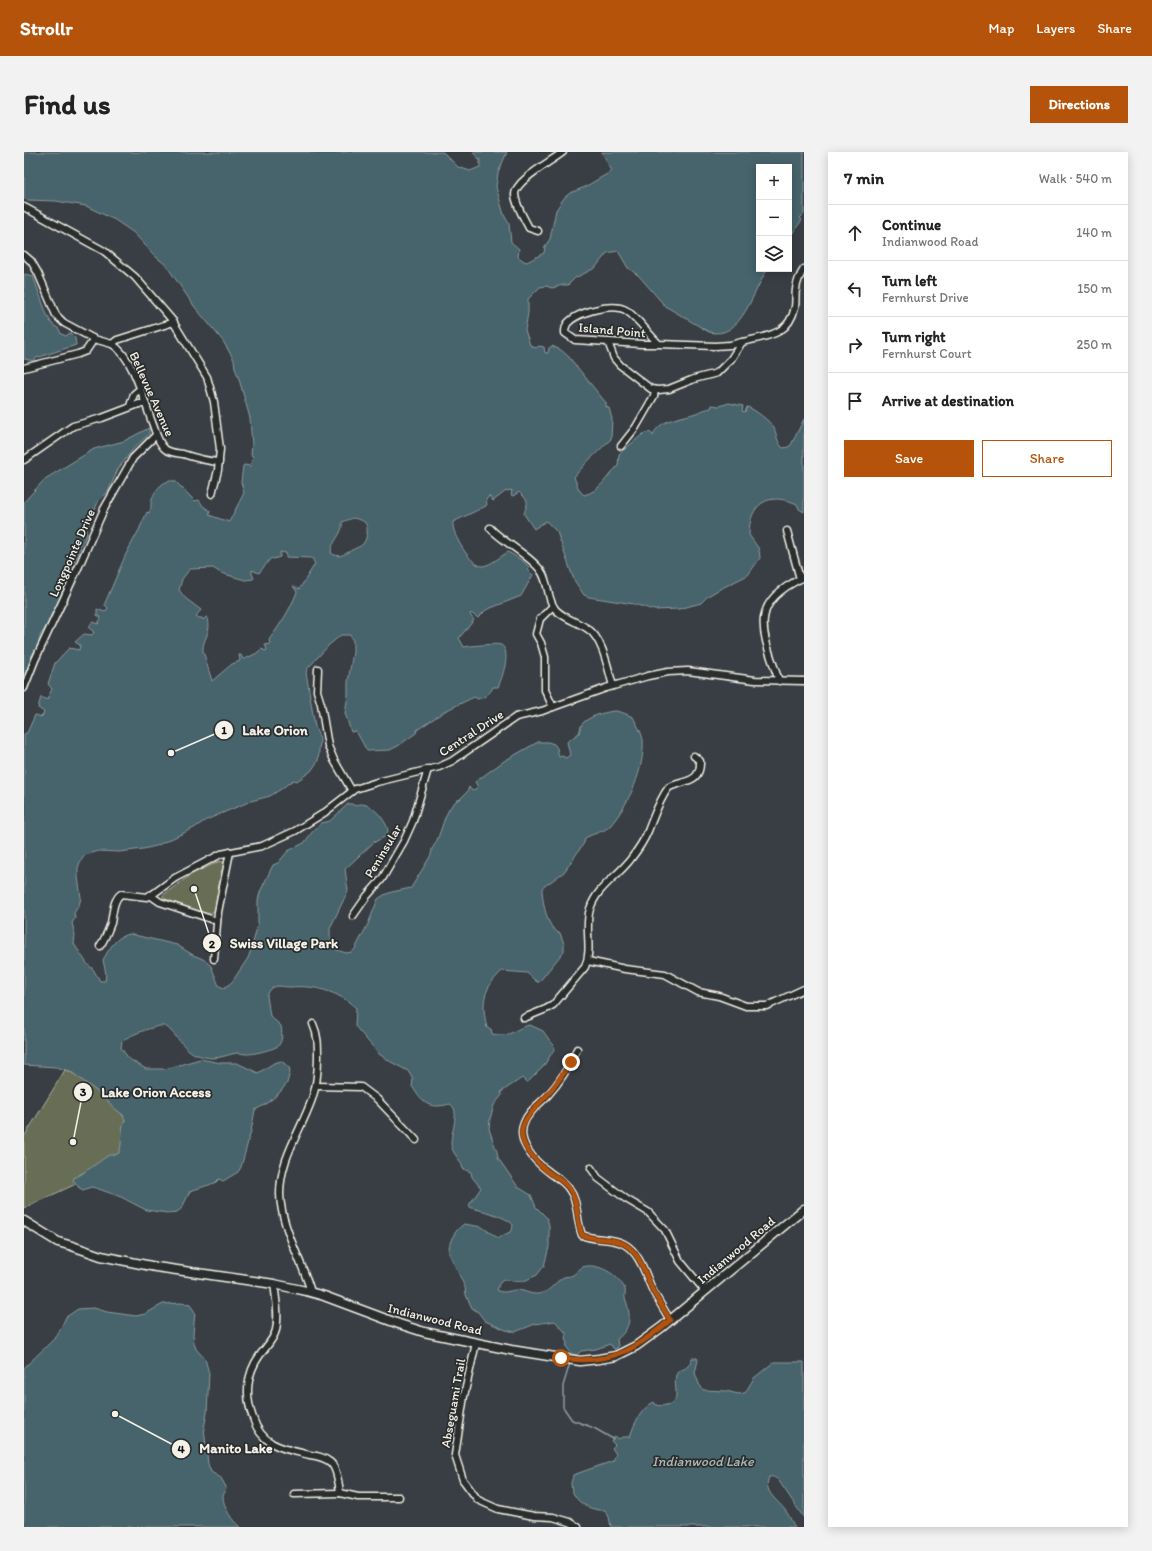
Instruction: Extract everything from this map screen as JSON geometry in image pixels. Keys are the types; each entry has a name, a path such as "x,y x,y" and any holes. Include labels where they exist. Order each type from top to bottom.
{"street":[{"path":"538,231 529,228 515,196 516,190 527,177 563,152"},
{"path":"24,207 104,251 135,278 174,322 207,377 214,402 220,448 219,462 212,494"},
{"path":"24,256 31,261 38,273 56,315 64,323 94,339 112,344 117,340 174,322"},
{"name":"Island Point","path":"659,344 626,310 618,307 579,314 570,320 565,326 565,333 575,340 651,345 730,345 774,334 784,329 790,321 794,307 796,288 804,269"},
{"path":"24,368 78,354 86,350 94,339"},
{"path":"608,342 614,358 620,365 655,390 669,389 694,379 717,373 731,359 742,342"},
{"name":"Bellevue Avenue","path":"112,344 118,348 127,361 140,389 156,435 163,447 169,451 202,460 219,462"},
{"path":"130,406 134,394 140,389"},
{"path":"621,446 636,427 654,396 655,390"},
{"path":"24,460 73,426 102,418 130,406 145,404"},
{"name":"Longpointe Drive","path":"24,688 35,660 104,509 133,458 156,435"},
{"path":"490,528 503,540 532,561 542,571 555,609 563,616 589,629 599,640 613,686"},
{"path":"779,681 765,641 762,626 768,603 779,592 802,578 787,531"},
{"path":"553,707 545,690 545,657 541,643 536,634 540,619 554,606"},
{"path":"318,669 317,691 321,704 328,746 334,760 352,791"},
{"name":"Central Drive","path":"150,896 190,869 221,854 262,846 284,836 324,813 352,791 377,782 439,767 452,761 516,718 613,686 668,672 688,671 755,680 804,681"},
{"path":"524,1018 553,1005 585,967 588,961 587,922 594,900 608,882 630,860 640,846 666,790 676,784 694,779 698,774 700,762 694,756"},
{"name":"Peninsular","path":"353,916 367,896 382,879 404,841 413,822 428,769"},
{"path":"214,959 221,890 230,852"},
{"path":"100,946 106,936 117,897 121,894 150,896 160,902 217,921"},
{"path":"588,961 625,970 664,974 698,992 719,996 746,1006 767,1006 804,989"},
{"path":"311,1292 283,1216 280,1194 288,1152 312,1101 316,1086 318,1072 318,1036 313,1024"},
{"path":"577,1049 571,1062 556,1085 530,1113 524,1123 522,1132 524,1143 532,1156 546,1170 569,1188 578,1214 579,1227 582,1235 591,1239 616,1241 625,1245 636,1256 670,1320"},
{"path":"316,1086 361,1087 377,1099 416,1140"},
{"path":"591,1168 598,1178 626,1199 648,1212 665,1230 680,1261 705,1291"},
{"name":"Indianwood Road","path":"24,1221 58,1242 101,1256 156,1267 274,1284 311,1292 424,1332 476,1343 580,1361 616,1356 626,1352 670,1320 804,1209"},
{"path":"274,1284 276,1331 269,1344 259,1356 249,1377 248,1401 253,1420 267,1441 281,1448 323,1457 331,1463 336,1474 340,1493"},
{"name":"Abseguami Trail","path":"476,1343 464,1396 455,1455 463,1480 478,1500 498,1509 553,1518 570,1522 578,1527"},
{"path":"294,1494 340,1493 358,1497 399,1497"}],"green space":[{"path":"220,861 223,862 224,867 221,872 215,909 211,914 194,911 163,898 163,895 192,874"},
{"path":"65,1070 71,1072 96,1090 124,1117 125,1121 121,1151 119,1154 114,1155 74,1178 76,1184 24,1208 24,1137"}],"water":[{"path":"24,152 443,152 458,167 470,171 480,167 480,160 473,152 507,152 498,173 496,187 504,215 509,224 511,242 519,249 518,257 527,262 544,253 545,246 550,239 556,210 564,198 570,193 585,187 612,171 602,152 804,152 804,214 800,218 802,220 792,234 792,164 756,164 756,272 766,272 745,311 730,329 720,333 709,332 665,306 639,276 628,268 618,251 607,253 595,268 575,278 568,285 552,288 546,286 540,287 528,299 528,313 525,330 530,345 536,348 539,346 544,347 545,353 548,353 549,348 552,346 561,350 569,357 606,403 606,407 609,408 612,419 611,439 574,477 579,490 584,495 599,487 618,466 619,454 643,434 650,432 653,436 656,430 665,423 711,408 712,405 719,406 729,403 743,406 742,411 745,412 747,407 753,410 772,425 778,441 783,448 791,445 804,419 804,512 799,509 797,504 787,500 777,499 762,503 757,508 752,515 749,535 759,549 760,558 748,575 718,590 708,596 701,603 679,609 654,610 634,604 589,597 584,595 574,580 557,532 546,521 534,529 524,514 527,502 523,496 519,492 513,496 511,495 512,490 506,491 493,501 489,496 486,500 486,506 453,522 453,527 458,541 473,561 478,565 483,566 489,564 508,552 523,561 529,567 528,570 533,575 521,596 486,610 478,618 471,613 470,615 474,620 459,638 464,647 494,644 501,645 504,648 506,659 498,687 493,687 488,694 482,698 472,698 445,711 417,730 416,733 398,746 390,750 367,751 356,731 351,732 345,713 353,652 353,641 350,635 341,635 329,645 306,672 315,727 320,739 318,761 311,771 297,781 293,780 270,796 251,801 206,820 194,828 156,846 119,852 99,851 85,855 78,868 81,898 74,913 75,918 72,923 75,935 74,944 100,981 105,981 106,974 103,960 108,951 117,940 130,934 177,945 193,955 203,959 211,966 219,986 224,988 232,982 248,958 258,923 258,901 260,892 273,865 278,863 288,851 304,843 313,831 322,823 330,821 348,804 355,806 360,804 365,805 376,811 387,826 388,831 386,836 373,843 345,869 348,891 330,928 330,936 334,947 337,950 346,953 352,952 355,949 368,924 378,899 392,892 411,888 431,855 432,849 436,843 448,811 457,800 459,800 467,792 469,787 472,791 478,787 475,782 504,761 538,742 548,742 554,744 557,748 559,757 562,756 566,758 570,755 567,742 579,733 582,724 585,721 602,713 615,711 622,712 633,717 643,740 643,751 638,774 629,797 610,826 585,838 584,843 564,872 542,888 546,914 552,927 555,931 560,933 564,944 564,951 539,982 527,973 502,971 487,990 484,1003 487,1028 491,1029 492,1034 509,1034 530,1025 543,1031 555,1048 543,1067 528,1082 522,1078 501,1092 502,1095 494,1105 490,1119 489,1129 498,1158 518,1187 531,1195 536,1207 547,1218 549,1225 549,1247 544,1266 537,1275 524,1281 503,1280 499,1284 497,1290 503,1292 519,1290 532,1294 540,1294 548,1291 561,1278 572,1276 583,1267 593,1266 604,1269 619,1280 625,1289 625,1297 629,1315 628,1325 622,1335 617,1339 618,1347 616,1349 614,1349 610,1344 596,1349 581,1351 577,1355 572,1354 567,1348 566,1333 555,1321 535,1324 515,1332 506,1330 485,1321 478,1312 472,1308 466,1295 465,1287 449,1253 453,1237 464,1224 482,1227 498,1238 512,1231 513,1225 506,1219 471,1208 469,1205 481,1188 472,1177 471,1172 463,1169 451,1147 451,1138 455,1122 455,1111 453,1107 450,1104 432,1106 420,1098 412,1086 413,1079 408,1071 379,1054 355,1026 356,1008 341,997 325,990 308,987 277,986 271,989 267,996 270,1016 281,1026 282,1034 280,1044 278,1046 262,1052 249,1054 237,1053 216,1058 204,1057 191,1051 167,1027 164,1026 142,1031 122,1041 121,1048 129,1059 146,1069 165,1069 200,1059 221,1063 237,1063 258,1073 274,1063 281,1061 289,1067 290,1072 287,1083 281,1091 268,1103 255,1110 251,1131 241,1167 238,1172 223,1181 219,1179 215,1183 190,1191 182,1208 177,1212 168,1213 146,1210 121,1197 96,1188 91,1187 83,1190 78,1187 73,1180 109,1155 119,1153 123,1124 125,1120 123,1115 103,1096 70,1071 56,1067 24,1065 24,734 27,733 35,715 41,717 43,715 44,712 38,708 41,697 47,700 52,689 48,684 55,663 69,648 79,650 80,645 75,642 84,634 92,635 94,632 89,628 92,622 98,624 101,618 97,615 97,609 105,612 108,608 105,603 126,554 147,512 150,512 152,499 159,487 166,482 175,481 195,501 199,500 203,506 210,511 209,515 229,522 244,493 241,482 243,466 251,466 253,456 251,455 252,445 250,418 234,360 223,341 194,306 166,265 155,256 134,233 115,220 86,206 56,201 24,199","holes":["353,518 363,521 367,527 366,539 363,544 339,556 331,553 333,545 341,530 342,522","280,552 286,553 286,557 312,558 315,564 300,588 299,589 293,586 297,592 288,611 269,640 270,644 265,645 267,649 266,651 261,649 257,653 245,659 239,655 240,661 232,664 212,681 203,651 209,628 208,618 206,617 203,620 202,618 196,616 201,610 185,598 179,590 182,579 190,569 213,568 221,573 245,580 253,579 252,570 259,573 271,558 273,559 280,557"]},
{"path":"24,274 33,276 47,315 52,324 59,329 61,334 66,336 70,333 75,338 76,345 36,358 34,361 24,359"},
{"path":"149,428 149,434 134,448 118,469 108,492 98,502 86,531 87,533 80,546 81,550 71,567 64,591 51,615 48,624 40,636 40,641 31,657 24,680 24,502 45,479 94,449 124,441"},
{"path":"181,1303 190,1305 195,1312 193,1334 194,1343 196,1349 205,1359 209,1373 207,1413 204,1428 208,1464 211,1472 221,1478 226,1487 223,1500 226,1509 240,1527 24,1527 24,1368 57,1336 66,1317 78,1309 94,1308 107,1312 136,1316 145,1314 163,1304"},
{"name":"Indianwood Lake","path":"692,1358 697,1358 698,1360 695,1373 703,1390 726,1391 738,1394 745,1393 754,1378 774,1362 804,1362 804,1518 776,1478 769,1477 767,1483 770,1492 784,1509 795,1527 611,1527 609,1517 605,1510 587,1507 574,1495 571,1484 573,1475 613,1461 616,1454 612,1448 615,1445 611,1441 615,1436 619,1439 622,1437 630,1437 642,1412 654,1402 656,1405 663,1406 674,1401 676,1397 675,1382 677,1373 687,1367"}],"waterway":[{"path":"570,1363 563,1386 563,1407 572,1420 594,1428 613,1439"}],"place":[{"name":"Lake Orion","path":"171,753"},
{"name":"Swiss Village Park","path":"194,889"},
{"name":"Lake Orion Access","path":"73,1142"},
{"name":"Manito Lake","path":"115,1414"}],"route":[{"path":"561,1358 580,1361 616,1356 636,1346 670,1320 636,1256 625,1245 616,1241 591,1239 582,1235 579,1227 575,1203 569,1188 546,1170 532,1156 524,1143 522,1132 524,1123 530,1113 556,1085 571,1062"}]}
